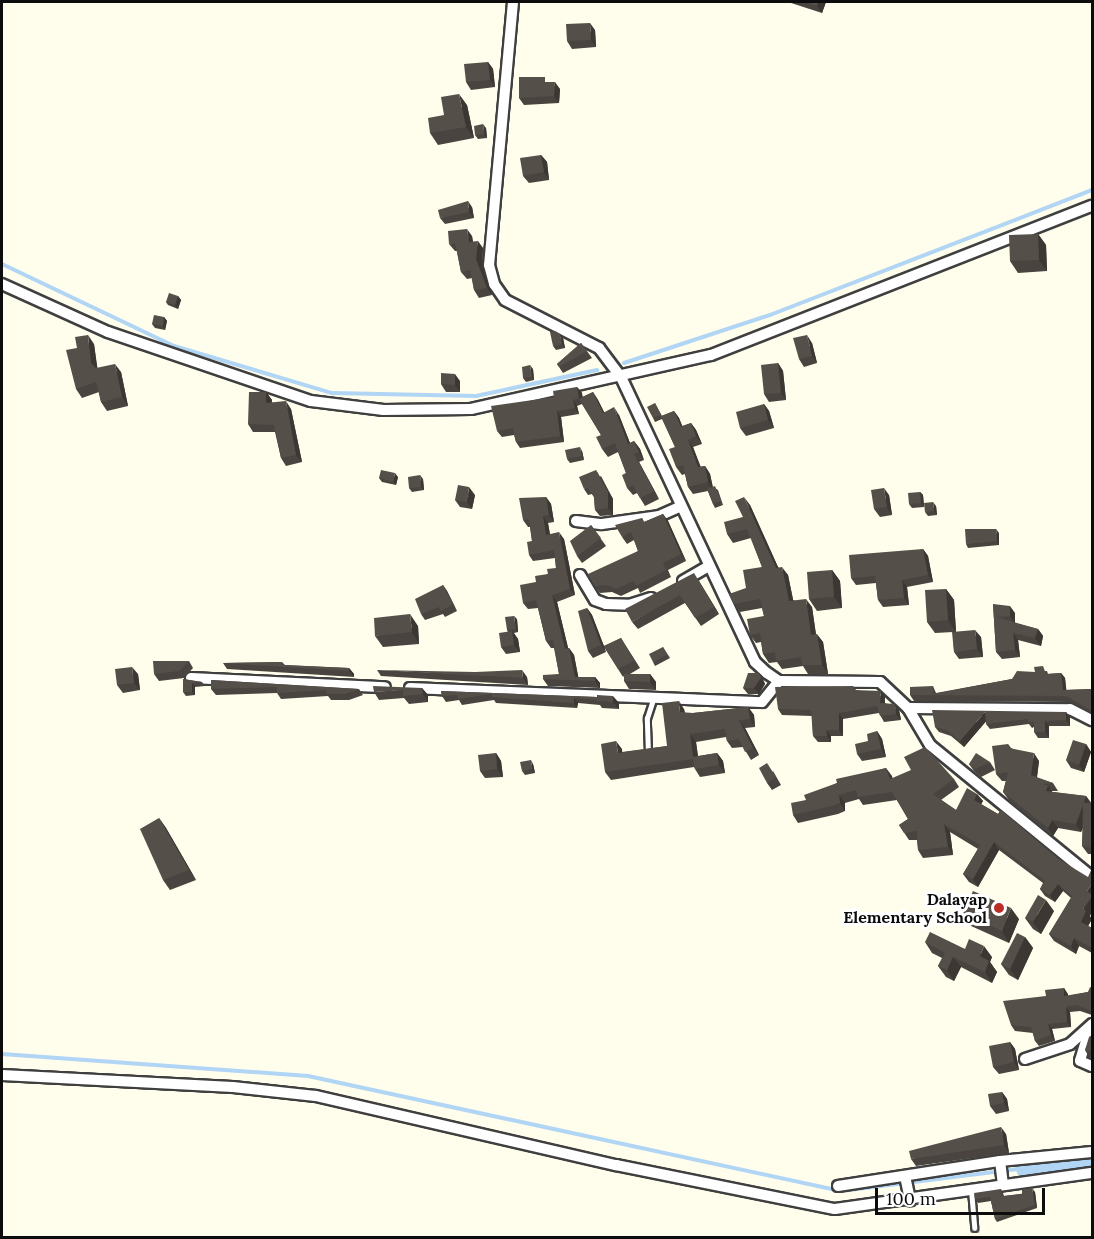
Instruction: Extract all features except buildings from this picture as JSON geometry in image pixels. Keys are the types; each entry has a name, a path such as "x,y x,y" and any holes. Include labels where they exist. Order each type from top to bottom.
{"street":[{"path":"513,2 489,265 494,284 505,300 599,348 621,377 755,662 779,681 880,682 908,708 930,745 1088,867 1092,877"},
{"path":"2,284 128,340 311,401 383,410 471,409 711,355 795,325 1092,206"},
{"path":"576,521 595,524 658,516 681,506"},
{"path":"580,574 595,600 606,604 629,605 670,589 709,566"},
{"path":"191,678 762,702 779,681"},
{"path":"908,708 1070,710 1092,720"},
{"path":"1025,1059 1070,1044 1091,1026"},
{"path":"1091,1026 1080,1060 1092,1066"},
{"path":"2,1075 223,1086 316,1096 811,1205 850,1208 909,1196 971,1190 1001,1173 1092,1152"},
{"path":"838,1185 906,1178 1001,1173 1092,1173"},
{"path":"906,1178 909,1196"}],"lane":[{"path":"648,753 647,718 653,699"},
{"path":"971,1190 975,1228"}],"waterway":[{"path":"624,363 770,315 1092,190"},
{"path":"2,264 174,346 332,393 476,396 597,370"},
{"path":"2,1054 308,1076 841,1191 1026,1168"},
{"path":"1026,1168 1092,1160"}],"place":[{"name":"Dalayap Elementary School","path":"999,908"}]}
